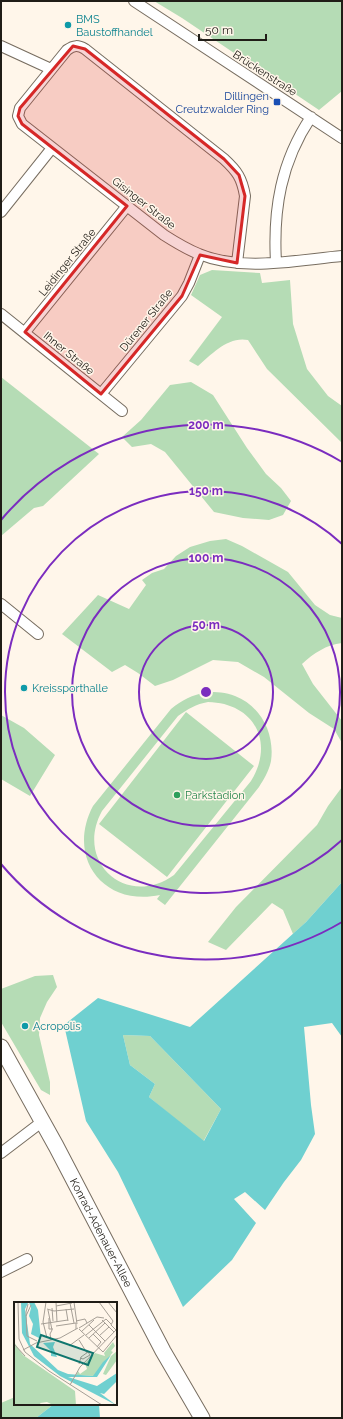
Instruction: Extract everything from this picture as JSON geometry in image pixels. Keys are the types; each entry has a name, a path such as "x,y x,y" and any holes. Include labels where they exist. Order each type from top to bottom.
{"street":[{"name":"Brückenstraße","path":"134,1 342,138"},
{"path":"1,46 52,69 67,50 73,46 79,45 234,168 243,186 245,196 237,263"},
{"name":"Gisinger Straße","path":"52,69 20,108 18,116 22,124 164,235 183,247 200,255 237,263 254,264 342,256"},
{"path":"276,262 275,221 277,202 283,176 296,142 311,117"},
{"path":"1,212 52,148"},
{"name":"Leidinger Straße","path":"25,332 127,206"},
{"name":"Dürener Straße","path":"101,394 182,296 200,255"},
{"name":"Ihner Straße","path":"1,314 122,411"},
{"path":"1,604 38,634"},
{"name":"Konrad-Adenauer-Allee","path":"1,1047 43,1121 162,1351 202,1418"},
{"path":"1,1153 43,1121"},
{"path":"1,1272 27,1259"}],"highlighted area":[{"path":"73,46 85,49 224,159 239,175 245,196 237,263 200,255 182,296 101,394 25,332 127,206 22,124 18,116 20,108"}],"green space":[{"path":"154,1 342,1 342,91 319,110 182,18"},
{"path":"212,270 260,273 262,283 290,280 293,324 307,369 328,396 342,406 342,443 267,369 248,340 241,339 227,343 198,366 189,361 222,317 191,295 200,275"},
{"path":"1,377 99,454 43,506 34,508 1,536"},
{"path":"191,382 213,395 247,448 266,474 281,488 291,501 283,515 269,520 243,518 214,512 165,452 151,444 132,447 122,437 141,420 170,385"},
{"path":"226,539 242,546 288,572 315,605 330,615 342,618 342,643 320,650 302,664 313,684 342,721 342,743 334,729 309,713 264,677 238,662 213,660 173,680 155,686 125,665 112,672 62,634 98,595 129,609 146,585 142,580 152,573 164,569 176,556 190,547 210,541"},
{"path":"207,692 232,695 244,701 259,714 268,731 272,751 269,768 264,778 259,787 165,905 157,899 160,895 140,897 122,893 107,886 95,874 87,860 84,843 86,825 93,806 171,709 188,698","holes":["208,702 224,704 238,709 248,717 256,727 260,739 261,752 258,766 251,781 174,875 156,884 139,887 123,883 110,875 100,863 95,847 95,830 102,811 178,716 200,704"]},
{"name":"Parkstadion","path":"186,712 254,766 167,877 99,824"},
{"path":"1,715 24,728 55,755 30,796 1,779"},
{"path":"342,787 342,882 306,922 293,934 283,910 272,903 226,950 208,942 236,907 317,825 328,806"},
{"path":"53,975 57,987 47,1002 40,1018 39,1035 50,1082 50,1095 41,1090 1,1022 1,989 35,976"},
{"path":"123,1035 150,1036 221,1109 203,1142 149,1097 155,1084 130,1065"},
{"path":"14,1397 14,1405 53,1405 36,1418 1,1418 1,1403"}],"water":[{"path":"342,882 342,1037 332,1023 304,1027 315,1134 301,1160 265,1210 245,1192 234,1199 256,1223 232,1260 183,1307 118,1172 86,1121 64,1025 98,998 190,1027 306,922","holes":["123,1035 150,1036 221,1109 204,1141 149,1097 155,1084 130,1065"]},
{"path":"53,1405 99,1405 100,1418 36,1418"}],"place":[{"name":"BMS Baustoffhandel","path":"68,25"},
{"name":"Dillingen Creutzwalder Ring","path":"277,102"},
{"name":"Kreissporthalle","path":"24,688"},
{"name":"Parkstadion","path":"177,795"},
{"name":"Acropolis","path":"25,1026"}]}
